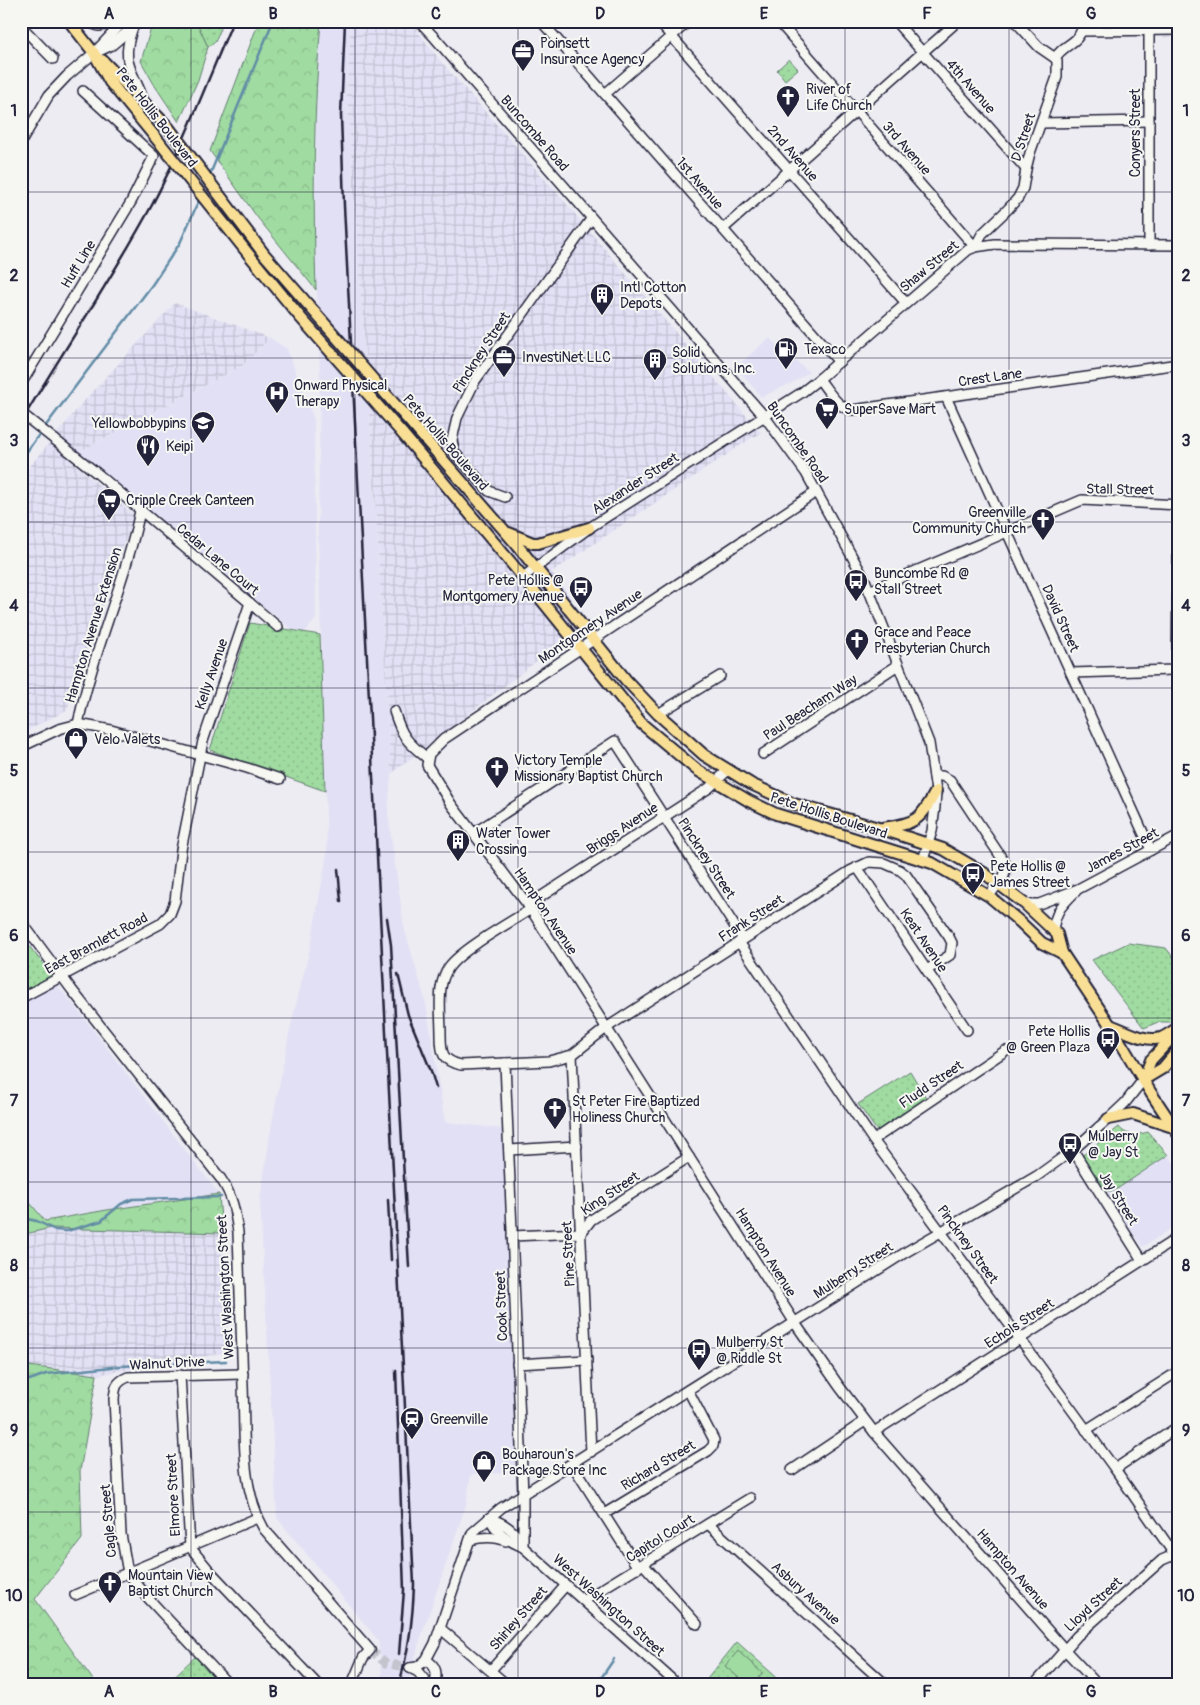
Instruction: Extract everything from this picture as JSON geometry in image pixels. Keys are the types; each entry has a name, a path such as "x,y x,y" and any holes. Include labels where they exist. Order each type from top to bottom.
{"main road":[{"path":"69,21 94,53"},
{"name":"Pete Hollis Boulevard","path":"94,53 168,127 264,254 406,416 535,568 593,640 658,714 704,754 773,795 794,804 944,849 999,883 1026,904 1057,934 1062,953 1110,1025 1176,1131"},
{"name":"Pete Hollis Boulevard","path":"94,53 110,82 250,256 523,577 642,724 697,770 776,814 932,863 989,896 1042,943 1062,953"},
{"path":"502,529 533,543 548,541 589,528"},
{"path":"882,829 914,822 926,810 936,792"},
{"path":"1110,1025 1153,1039 1160,1038 1179,1028"},
{"path":"1143,1080 1151,1060 1179,1028"},
{"path":"1143,1080 1163,1068 1179,1048"},
{"path":"1108,1119 1133,1114 1176,1131"}],"street":[{"path":"84,21 99,26 124,21"},
{"path":"21,142 49,96 124,21"},
{"name":"Buncombe Road","path":"419,21 765,417 783,439 816,492 866,580 928,743 936,792 932,831 923,860"},
{"name":"1st Avenue","path":"541,21 839,362"},
{"name":"2nd Avenue","path":"658,21 906,303"},
{"path":"605,94 688,21"},
{"name":"3rd Avenue","path":"778,21 975,247"},
{"name":"4th Avenue","path":"896,21 1026,169"},
{"path":"723,229 958,21"},
{"path":"1014,21 1039,47 1055,58 1077,39 1082,31 1084,21"},
{"path":"94,53 112,45 136,24"},
{"path":"136,24 128,42 126,53 128,65 145,104"},
{"path":"21,26 53,59"},
{"path":"1082,31 1149,26 1179,30"},
{"name":"Conyers Street","path":"1148,245 1149,26"},
{"name":"D Street","path":"975,247 982,234 1018,198 1025,184 1026,169 1057,78 1057,61 1055,58"},
{"name":"Huff Line","path":"21,384 127,210 154,156 83,91"},
{"path":"1042,123 1149,121"},
{"name":"Pinckney Street","path":"505,497 489,491 454,452 452,440 457,418 475,381 591,219"},
{"name":"Shaw Street","path":"765,417 819,379 958,257 975,247 995,244 1179,245"},
{"name":"Crest Lane","path":"819,379 840,404 848,410 1179,364"},
{"name":"David Street","path":"946,397 1151,850"},
{"path":"21,413 140,511"},
{"name":"Alexander Street","path":"523,577 589,528 765,417"},
{"path":"1071,673 1174,670 1177,665 1179,478"},
{"name":"Montgomery Avenue","path":"427,758 431,751 444,740 816,492"},
{"name":"Stall Street","path":"869,591 1087,499 1179,505"},
{"name":"Cedar Lane Court","path":"140,511 278,628"},
{"name":"Hampton Avenue Extension","path":"140,511 135,539 86,688 78,724 101,727 280,779"},
{"name":"Kelly Avenue","path":"200,755 202,741 250,603"},
{"name":"Paul Beacham Way","path":"763,754 898,665"},
{"path":"658,714 720,676"},
{"path":"394,711 400,730 408,743 427,758"},
{"path":"21,747 59,729 78,724"},
{"name":"Pinckney Street","path":"474,833 616,741 741,940 873,1140 1020,1338 1177,1558"},
{"name":"East Bramlett Road","path":"21,998 160,924 170,914 175,901 181,850 200,755"},
{"name":"Hampton Avenue","path":"427,758 429,769 451,804 530,907 795,1323 865,1421 1065,1650 1098,1684"},
{"name":"Briggs Avenue","path":"505,1063 461,1065 450,1063 444,1058 441,1042 441,989 444,976 454,962 530,907 716,782 728,770"},
{"path":"934,776 942,776 950,780 1007,866 1006,872 989,896"},
{"name":"James Street","path":"1026,904 1039,904 1078,889 1179,835"},
{"name":"Frank Street","path":"505,1063 550,1061 572,1055 606,1028 741,940 857,867 869,862 884,863 900,870 906,875 949,937 952,950 948,957 927,970"},
{"name":"Keat Avenue","path":"857,867 967,1030"},
{"name":"James Street","path":"1053,930 1055,917 1060,907 1078,889"},
{"name":"West Washington Street","path":"21,921 62,977 230,1192 238,1232 247,1470 250,1490 258,1518 273,1541 370,1650 363,1658 352,1684"},
{"name":"Fludd Street","path":"873,1140 1005,1051"},
{"name":"Pine Street","path":"572,1055 591,1452"},
{"name":"Cook Street","path":"505,1063 523,1547"},
{"name":"Mulberry Street","path":"489,1518 522,1494 942,1231 1037,1176 1073,1150 1108,1119 1143,1080"},
{"path":"509,1150 577,1146"},
{"name":"Jay Street","path":"1073,1150 1142,1260"},
{"name":"King Street","path":"512,1236 581,1233 591,1220 689,1157"},
{"name":"Echols Street","path":"874,1432 1179,1237"},
{"path":"517,1364 587,1360"},
{"path":"1086,1430 1179,1370"},
{"name":"Walnut Drive","path":"122,1379 128,1377 243,1374"},
{"name":"Elmore Street","path":"180,1375 190,1547 209,1570 317,1684"},
{"name":"Cagle Street","path":"122,1379 115,1386 114,1399 121,1534 128,1573 149,1599 228,1684"},
{"name":"Richard Street","path":"604,1514 714,1446 714,1440 688,1390"},
{"path":"792,1470 865,1421"},
{"path":"1115,1470 1179,1426"},
{"path":"572,1464 640,1566 697,1624"},
{"name":"Capitol Court","path":"584,1600 750,1498"},
{"path":"76,1595 258,1518"},
{"path":"428,1684 418,1672 410,1668 426,1660 440,1629 472,1533 489,1518"},
{"name":"West Washington Street","path":"489,1518 494,1529 511,1542 523,1547 677,1684"},
{"name":"West Washington Street","path":"489,1518 502,1522 517,1536 523,1547"},
{"name":"Asbury Avenue","path":"708,1524 885,1684"},
{"path":"470,1540 498,1538 511,1542"},
{"name":"Lloyd Street","path":"1035,1684 1077,1636 1152,1568 1165,1558 1177,1558"},
{"name":"Shirley Street","path":"491,1670 566,1585"},
{"path":"440,1629 506,1684"},
{"path":"426,1660 431,1663 436,1671 435,1684"}],"shaded area":[{"path":"321,21 351,21 347,93 376,512 391,774 388,814 404,927 426,1003 445,1122 504,1129 522,1473 471,1474 466,1505 419,1643 408,1684 378,1684 382,1673 378,1640 277,1518 260,1201 272,1122 291,1025 311,944 327,853 318,528 320,372 315,242 316,81"},
{"path":"351,21 410,21 439,59 564,201 761,433 552,572 587,622 391,774 376,512 347,93"},
{"path":"175,303 270,338 242,366 67,458 134,515 67,710 21,734 21,477 84,401"},
{"path":"270,338 287,349 314,420 316,619 301,637 77,453 242,366"},
{"path":"769,338 809,372 792,383 761,397 736,367"},
{"path":"55,983 74,1005 219,1194 45,1221 21,1192 21,1002"},
{"path":"1168,1155 1179,1170 1179,1223 1143,1247 1106,1195"},
{"path":"51,1228 222,1233 229,1352 97,1375 21,1365 21,1235"}],"green space":[{"path":"156,21 196,21 208,47 198,80 179,122 141,61 151,28"},
{"path":"196,21 224,21 215,42 208,47"},
{"path":"259,21 321,21 316,88 314,156 316,290 257,217 210,151"},
{"path":"789,59 798,69 785,80 777,70"},
{"path":"250,623 320,635 325,791 210,750"},
{"path":"21,936 49,971 55,983 21,1002"},
{"path":"1128,943 1166,948 1176,961 1179,960 1179,1013 1171,1022 1158,1022 1144,1028 1092,960"},
{"path":"910,1071 928,1101 879,1134 858,1104"},
{"path":"1119,1127 1129,1134 1148,1132 1168,1155 1114,1191 1105,1191 1084,1161 1083,1155"},
{"path":"21,1192 45,1221 219,1194 222,1233 51,1228 21,1235"},
{"path":"21,1365 97,1375 80,1471 82,1539 35,1599 96,1684 21,1684"},
{"path":"737,1642 784,1684 703,1684"},
{"path":"738,1651 762,1673 753,1684 746,1684 725,1666"},
{"path":"196,1656 222,1684 166,1684"}],"waterway":[{"path":"209,177 273,21"},
{"path":"21,460 152,285 180,243 200,198"},
{"path":"21,1218 37,1221 55,1230 67,1231 101,1221 121,1204 133,1199 221,1197"},
{"path":"21,1383 46,1374 121,1366 226,1361"},
{"path":"597,1684 614,1659"}],"tunnel":[{"path":"370,1650 386,1663 410,1668"}],"railway":[{"path":"21,422 121,260 152,205 184,137 233,21"},
{"path":"345,21 341,115 344,206 414,1584 410,1634 399,1684"},
{"path":"338,869 341,901"},
{"path":"387,918 391,945 409,1267"},
{"path":"398,974 408,1015 436,1088"},
{"path":"388,1200 391,1260"},
{"path":"396,1370 404,1590 399,1654"}],"place":[{"name":"Poinsett Insurance Agency","path":"523,72"},
{"name":"River of Life Church","path":"788,118"},
{"name":"Intl Cotton Depots","path":"602,316"},
{"name":"Texaco","path":"786,370"},
{"name":"InvestiNet LLC","path":"504,378"},
{"name":"Solid Solutions, Inc.","path":"655,381"},
{"name":"Onward Physical Therapy","path":"277,414"},
{"name":"SuperSave Mart","path":"827,430"},
{"name":"Yellowbobbypins","path":"203,444"},
{"name":"Keipi","path":"148,467"},
{"name":"Cripple Creek Canteen","path":"109,521"},
{"name":"Greenville Community Church","path":"1043,541"},
{"name":"Buncombe Rd @ Stall Street","path":"856,602"},
{"name":"Pete Hollis @ Montgomery Avenue","path":"581,609"},
{"name":"Grace and Peace Presbyterian Church","path":"857,661"},
{"name":"Velo Valets","path":"76,760"},
{"name":"Victory Temple Missionary Baptist Church","path":"497,789"},
{"name":"Water Tower Crossing","path":"458,862"},
{"name":"Pete Hollis @ James Street","path":"973,895"},
{"name":"Pete Hollis @ Green Plaza","path":"1108,1060"},
{"name":"St Peter Fire Baptized Holiness Church","path":"555,1130"},
{"name":"Mulberry @ Jay St","path":"1070,1165"},
{"name":"Mulberry St @ Riddle St","path":"699,1371"},
{"name":"Greenville","path":"412,1440"},
{"name":"Bouharoun's Package Store Inc","path":"484,1483"},
{"name":"Mountain View Baptist Church","path":"110,1604"}]}
